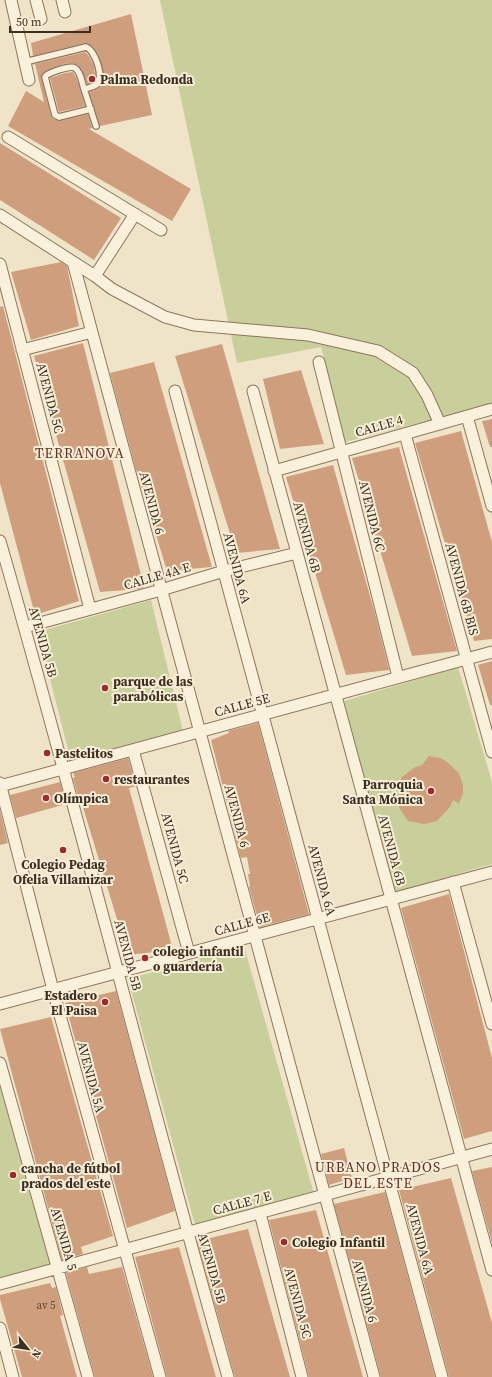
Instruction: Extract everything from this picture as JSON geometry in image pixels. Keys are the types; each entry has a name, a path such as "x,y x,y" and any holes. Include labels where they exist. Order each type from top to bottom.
{"street":[{"path":"11,0 29,80"},
{"path":"36,0 41,19"},
{"path":"62,0 65,12"},
{"path":"8,137 161,230"},
{"path":"95,276 135,214"},
{"path":"0,215 95,276 112,289 165,317 194,325 308,335 378,351 412,373 428,395 440,424"},
{"name":"AVENIDA 6","path":"73,262 374,1377"},
{"name":"AVENIDA 5C","path":"0,264 90,609"},
{"path":"22,350 92,332"},
{"name":"AVENIDA 6C","path":"319,362 398,677"},
{"name":"AVENIDA 6A","path":"175,391 442,1377"},
{"name":"AVENIDA 6B","path":"252,391 492,1270"},
{"name":"CALLE 4","path":"274,471 492,409"},
{"path":"467,416 492,506"},
{"name":"AVENIDA 6B BIS","path":"405,434 492,752"},
{"name":"AVENIDA 5B","path":"0,541 64,769 187,1233 228,1377"},
{"name":"CALLE 4A E","path":"25,627 162,590 224,571 297,554"},
{"name":"CALLE 5E","path":"0,785 64,769 492,652"},
{"name":"AVENIDA 5C","path":"133,750 189,953"},
{"name":"AVENIDA 5A","path":"0,785 53,990 160,1377"},
{"name":"CALLE 6E","path":"0,1004 492,872"},
{"path":"453,882 492,1024"},
{"name":"AVENIDA 5","path":"0,1063 88,1377"},
{"name":"CALLE 7 E","path":"0,1284 492,1149"},
{"name":"AVENIDA 5C","path":"260,1213 302,1377"},
{"path":"0,1328 13,1377"}],"lane":[{"path":"25,62 86,47 90,48 100,75 96,85 84,89"},
{"path":"90,109 59,117 55,115 45,77 48,73 71,67 75,68 78,72 96,126"}],"green space":[{"path":"160,0 492,0 492,404 345,442 321,347 237,363"},
{"path":"151,600 183,731 71,761 38,632"},
{"path":"458,667 492,782 492,864 390,894 341,702"},
{"path":"244,946 314,1194 195,1225 128,979"},
{"name":"cancha de fútbol prados del este","path":"0,1084 52,1267 0,1279"}],"building":[{"path":"131,14 152,115 100,126 89,92 98,89 102,84 103,70 99,57 93,47 85,43 33,56 31,43"},
{"path":"85,52 89,56 94,66 95,76 93,82 87,84 82,70 78,65 73,63 63,64 53,68 41,76 51,116 53,119 60,121 88,114 92,128 89,129 191,189 172,221 8,126 26,91 44,102 35,64"},
{"path":"73,72 77,79 85,106 59,112 50,78"},
{"path":"0,143 121,218 94,260 0,200"},
{"path":"61,262 67,266 79,326 31,340 11,272"},
{"path":"3,306 79,601 35,615 0,483 0,307"},
{"path":"83,343 144,587 139,589 100,592 34,356"},
{"path":"222,344 280,549 236,553 175,356"},
{"path":"154,362 212,567 167,571 135,466 110,373"},
{"path":"301,370 324,444 280,449 263,379"},
{"path":"492,419 492,447 490,447 482,421"},
{"path":"461,431 492,542 492,639 474,641 415,443"},
{"path":"399,447 457,651 412,656 352,458"},
{"path":"333,465 376,617 389,670 346,675 286,477"},
{"path":"492,661 492,705 490,705 478,665"},
{"path":"258,723 309,914 260,927 249,887 248,874 250,874 247,857 241,858 240,855 211,740 229,733 228,731"},
{"name":"Parroquia Santa Mónica","path":"429,756 446,761 459,773 463,785 463,793 459,804 453,800 450,807 437,821 424,824 408,821 400,809 395,796 401,794 400,782 402,777 415,767 422,765"},
{"path":"128,758 136,786 129,788 173,950 128,955 73,778 75,777 73,773"},
{"name":"Olímpica","path":"60,782 66,804 16,818 10,795"},
{"path":"0,811 8,843 0,845"},
{"path":"449,894 492,1058 492,1131 464,1139 401,908"},
{"path":"116,991 175,1211 127,1228 65,1003"},
{"path":"51,1017 113,1236 81,1247 83,1254 62,1260 0,1029"},
{"path":"344,1148 352,1178 329,1185 321,1154"},
{"path":"492,1167 492,1243 472,1171"},
{"path":"451,1178 492,1323 492,1377 449,1377 399,1190"},
{"path":"385,1192 435,1377 381,1377 334,1204"},
{"path":"316,1210 363,1377 309,1377 269,1220"},
{"path":"248,1229 290,1377 235,1377 197,1241"},
{"path":"179,1247 216,1377 167,1377 135,1257"},
{"path":"87,1267 89,1274 122,1267 153,1377 95,1377 66,1273"},
{"path":"50,1283 52,1288 56,1287 63,1315 60,1316 77,1377 22,1377 0,1295"}],"place":[{"name":"Palma Redonda","path":"92,79"},
{"name":"parque de las parabólicas","path":"105,688"},
{"name":"Pastelitos","path":"47,753"},
{"name":"restaurantes","path":"106,779"},
{"name":"Parroquia Santa Mónica","path":"431,791"},
{"name":"Olímpica","path":"46,798"},
{"name":"Colegio Pedag Ofelia Villamizar","path":"63,850"},
{"name":"colegio infantil o guardería","path":"145,958"},
{"name":"Estadero El Paisa","path":"105,1002"},
{"name":"cancha de fútbol prados del este","path":"13,1175"},
{"name":"Colegio Infantil","path":"284,1242"}],"district":[{"name":"TERRANOVA","path":"80,453"},
{"name":"URBANO PRADOS DEL ESTE","path":"378,1176"}]}
